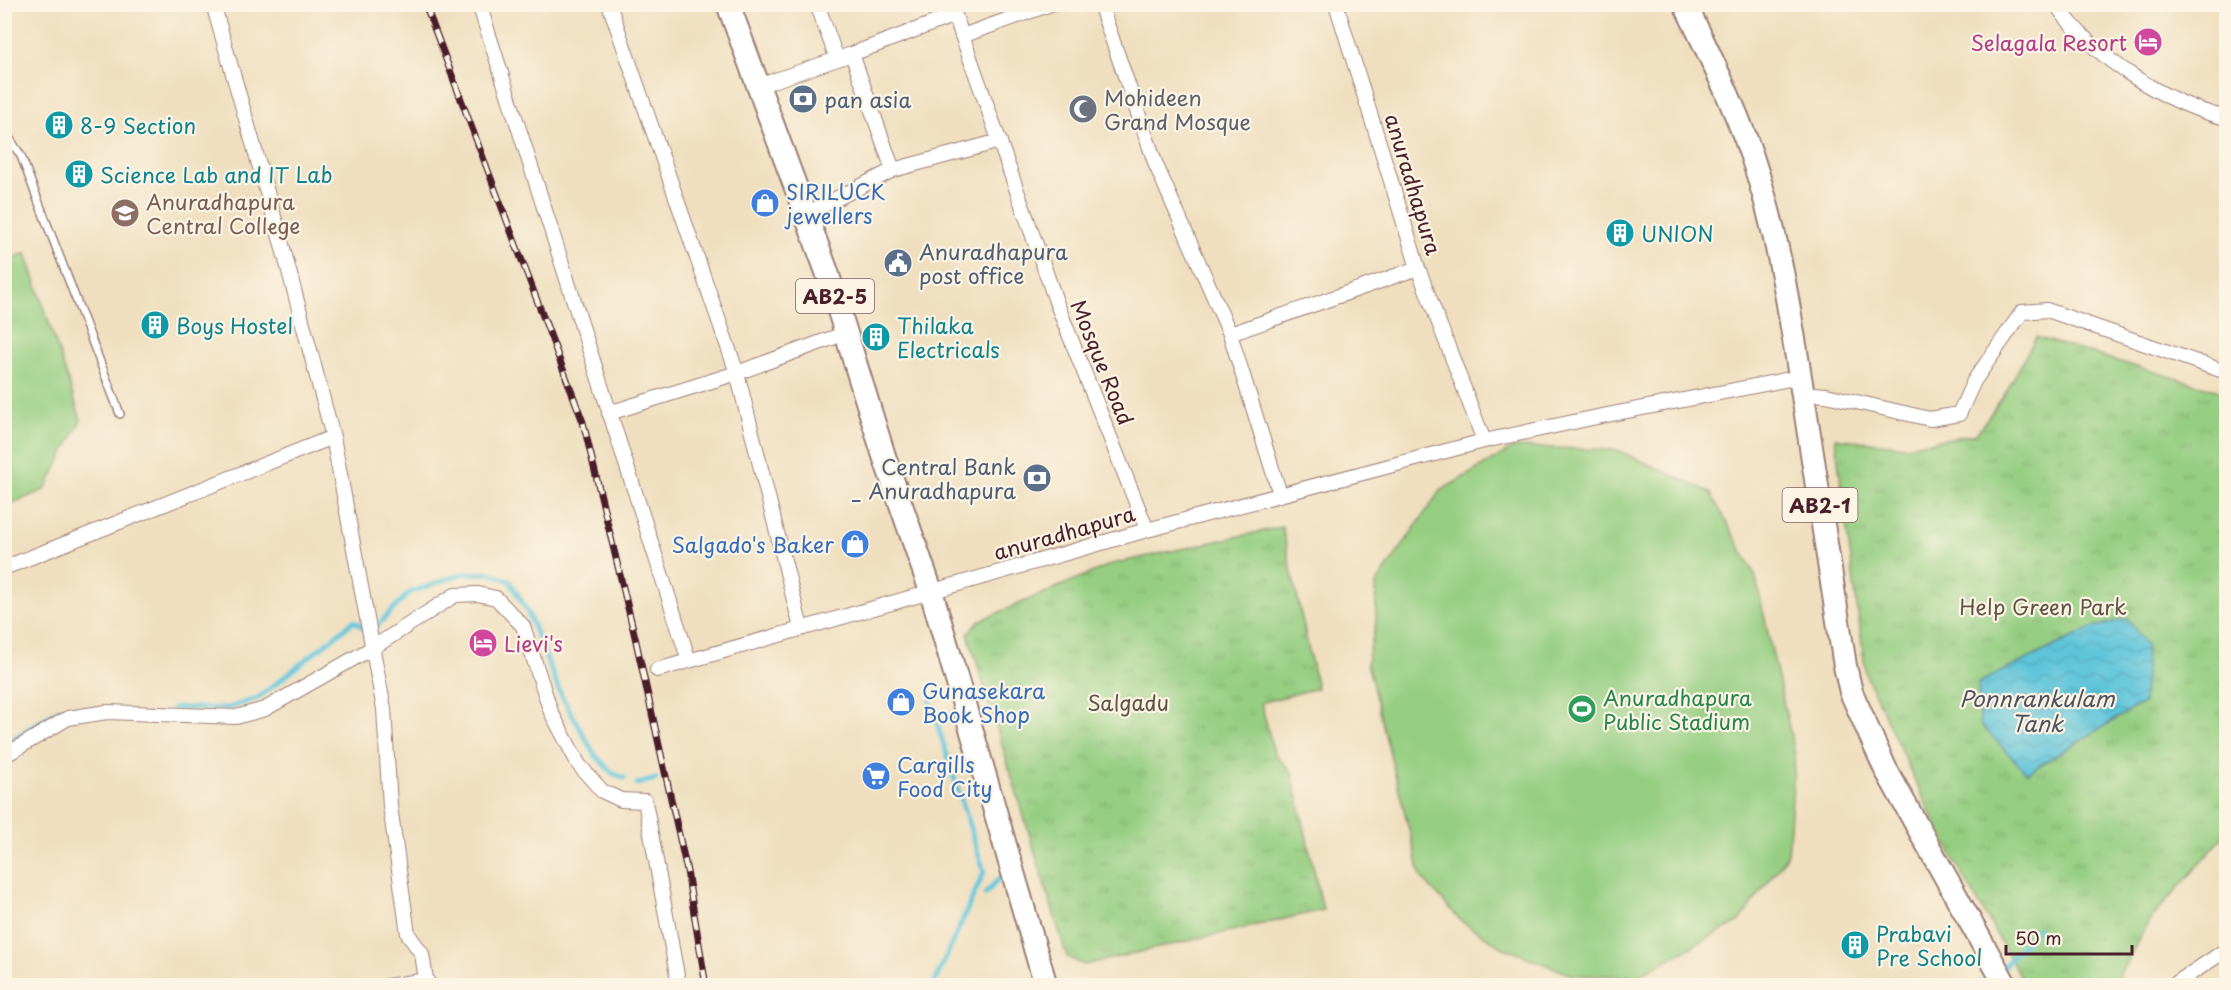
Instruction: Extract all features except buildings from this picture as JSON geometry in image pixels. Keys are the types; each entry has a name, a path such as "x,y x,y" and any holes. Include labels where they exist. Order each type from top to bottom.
{"main road":[{"name":"AB2-5","path":"728,4 806,214 884,456 932,591 1046,986"},
{"name":"AB2-1","path":"1685,4 1719,76 1758,175 1785,287 1851,692 1885,768 2006,986"}],"street":[{"path":"213,4 281,241 333,437 374,647 384,709 390,806 406,924 408,934 422,954 427,983 387,986"},
{"path":"479,4 689,661"},
{"path":"609,4 737,373 801,628"},
{"path":"817,4 837,59"},
{"path":"962,36 1051,4"},
{"path":"1100,4 1156,165 1230,334 1280,494"},
{"name":"anuradhapura","path":"1336,4 1418,268 1484,441"},
{"path":"2056,4 2100,52 2155,90 2209,114 2226,118"},
{"path":"758,86 852,54 953,10"},
{"name":"Mosque Road","path":"953,10 1057,304 1147,530"},
{"path":"852,54 893,170"},
{"path":"806,214 893,170 1000,141"},
{"path":"1230,334 1418,268"},
{"name":"anuradhapura","path":"657,670 1280,494 1484,441 1597,417 1801,385 1826,395 1930,419 1959,414 1974,381 2022,312 2047,310 2226,372"},
{"path":"609,413 737,373 846,333"},
{"path":"4,568 333,437"},
{"path":"4,756 68,718 107,712 236,717 265,709 374,647 455,595 478,594 496,598 523,626 552,712 579,765 602,791 621,800 645,801 679,986"},
{"path":"2172,986 2226,950"}],"lane":[{"path":"4,130 21,156 120,414"}],"green space":[{"path":"26,253 81,420 45,490 5,506 5,261"},
{"name":"Help Green Park","path":"2036,337 2226,393 2226,834 2149,921 2114,985 2025,985 1957,865 1866,675 1835,438 1905,446 1976,434 2005,394"},
{"name":"Anuradhapura Public Stadium","path":"1515,447 1617,450 1710,492 1755,575 1795,754 1788,854 1740,921 1637,976 1572,975 1502,947 1461,921 1421,877 1367,663 1376,623 1376,584 1440,491"},
{"name":"Salgadu","path":"1282,527 1317,688 1261,703 1274,753 1292,773 1323,910 1084,965 1067,957 968,634 979,621 1112,564"}],"water":[{"name":"Ponnrankulam Tank","path":"2127,618 2146,645 2144,702 2027,773 1980,724 1978,683 2092,628"}],"waterway":[{"path":"173,708 228,708 258,698 354,621 370,633 409,593 461,574 490,573 510,581 527,611 561,695 595,755 612,773 624,778"},
{"path":"930,701 984,872 933,986"},
{"path":"4,745 60,709 89,709"},
{"path":"637,784 656,779"},
{"path":"985,894 1007,870"},
{"path":"2003,967 2038,928"},
{"path":"1975,986 1982,981"}],"railway":[{"path":"425,4 583,422 635,637 687,871 706,986"}],"place":[{"name":"Selagala Resort","path":"2148,42"},
{"name":"pan asia","path":"803,99"},
{"name":"Mohideen Grand Mosque","path":"1083,109"},
{"name":"8-9 Section","path":"59,125"},
{"name":"Science Lab and IT Lab","path":"79,174"},
{"name":"SIRILUCK jewellers","path":"765,203"},
{"name":"Anuradhapura Central College","path":"125,213"},
{"name":"UNION","path":"1620,233"},
{"name":"Anuradhapura post office","path":"898,263"},
{"name":"Boys Hostel","path":"155,325"},
{"name":"Thilaka Electricals","path":"876,337"},
{"name":"Central Bank _ Anuradhapura","path":"1037,478"},
{"name":"Salgado's Baker","path":"855,544"},
{"name":"Lievi's","path":"483,643"},
{"name":"Gunasekara Book Shop","path":"901,702"},
{"name":"Anuradhapura Public Stadium","path":"1582,709"},
{"name":"Cargills Food City","path":"876,776"},
{"name":"Prabavi Pre School","path":"1855,945"}]}
